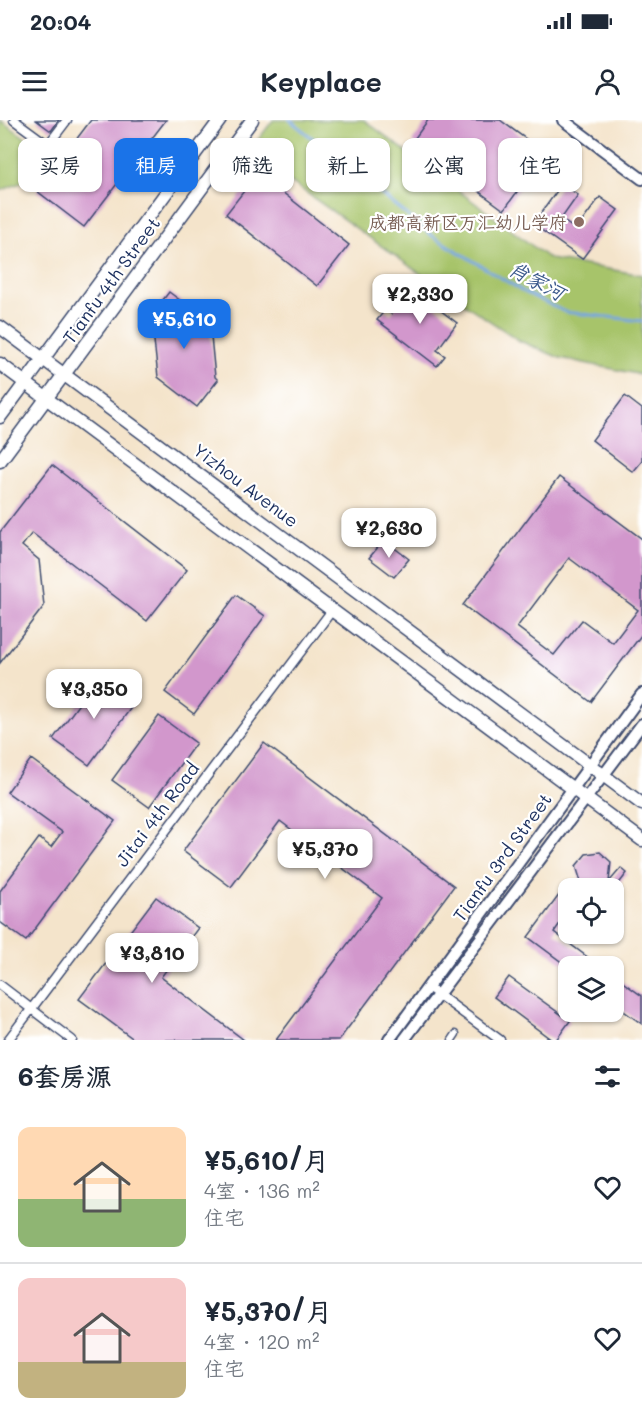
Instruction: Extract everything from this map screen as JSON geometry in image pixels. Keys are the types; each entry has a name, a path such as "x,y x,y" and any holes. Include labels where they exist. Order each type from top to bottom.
{"main road":[{"name":"Tianfu 4th Street","path":"0,417 220,120"},
{"name":"Tianfu 4th Street","path":"0,461 252,120"},
{"name":"Yizhou Avenue","path":"0,327 65,373 642,804"},
{"path":"0,364 642,840"}],"street":[{"path":"14,120 48,145 67,120"},
{"path":"563,120 642,178"},
{"name":"Jitai 4th Road","path":"8,1040 333,609"},
{"name":"Tianfu 3rd Street","path":"404,1040 433,990 572,788 642,694"},
{"name":"Tianfu 3rd Street","path":"389,1040 433,990 587,799 642,724"},
{"path":"0,985 72,1040"},
{"path":"433,990 500,1040"}],"green space":[{"path":"0,120 26,138 18,138 18,184 0,191"},
{"path":"273,120 364,120 388,138 306,138 306,192 390,192 390,139 402,148 402,192 460,192 550,259 642,275 642,375 560,358 520,341 439,287 294,184 294,138 260,138"}],"building":[{"path":"36,120 59,120 51,131"},
{"path":"91,120 166,120 152,138 114,138 114,188 84,227 38,192 102,192 102,138 77,138"},
{"path":"428,120 500,120 525,138 498,138 498,192 517,192 504,210 480,192 486,192 486,138 415,138"},
{"path":"243,192 282,192 349,245 317,286 226,214"},
{"path":"556,192 574,192 578,195 561,219 576,230 600,197 618,210 582,259 533,224"},
{"path":"411,288 457,323 437,350 445,356 437,366 377,320 385,310 391,314"},
{"path":"169,292 197,313 198,318 209,316 215,377 218,380 197,407 158,377 152,322 161,322 159,305"},
{"path":"625,396 642,409 642,461 633,472 592,440"},
{"path":"52,465 187,570 147,621 32,533 22,546 39,560 44,606 0,663 0,532"},
{"path":"559,477 642,539 642,634 591,702 463,605","holes":["569,558 638,610 613,643 582,620 554,655 517,627"]},
{"path":"384,540 409,559 394,577 369,558"},
{"path":"236,595 265,616 194,714 165,692"},
{"path":"100,675 136,701 89,765 53,739"},
{"path":"159,716 196,743 149,807 112,780"},
{"path":"264,743 454,886 339,1040 276,1040 382,898 280,821 231,887 183,851"},
{"path":"31,759 115,821 26,941 0,922 0,891 39,838 51,847 62,832 7,792"},
{"path":"600,852 611,862 609,878 580,878 576,866 586,854"},
{"path":"621,868 627,873 623,878 612,878"},
{"path":"558,896 558,926 554,932 558,935 558,944 570,944 586,956 558,956 558,959 528,937"},
{"path":"156,897 198,928 161,977 244,1040 135,1040 79,999"},
{"path":"509,977 558,1012 558,1022 569,1022 556,1040 552,1040 494,997"},
{"path":"624,983 642,996 642,1024 624,1011"}],"waterway":[{"name":"肖家河","path":"290,120 434,237 524,292 565,312 642,321"}],"place":[{"name":"成都高新区万汇幼儿学府","path":"579,222"}]}
